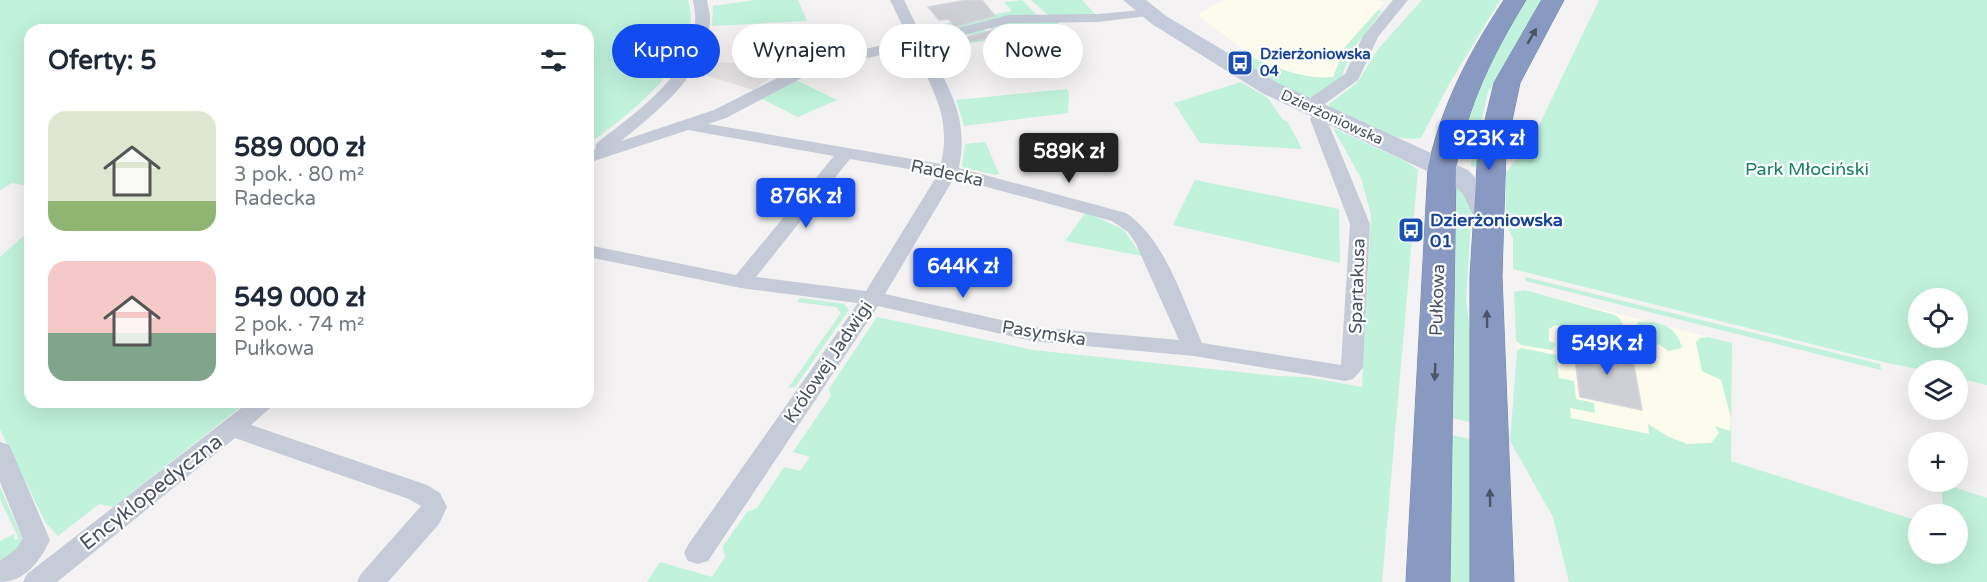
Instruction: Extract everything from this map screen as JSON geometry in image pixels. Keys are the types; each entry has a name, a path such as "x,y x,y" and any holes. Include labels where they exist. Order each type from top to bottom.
{"highway":[{"name":"Pułkowa","path":"1428,582 1442,167 1452,116 1460,94 1473,66 1515,0"},
{"path":"1492,582 1486,276 1493,143 1503,93 1516,63 1553,0"}],"street":[{"path":"594,154 659,100 680,76 701,40 703,8 700,0"},
{"name":"Królowej Jadwigi","path":"897,0 909,24"},
{"path":"1316,111 1352,77 1371,36 1401,0"},
{"path":"1033,6 1046,18"},
{"path":"971,29 1003,20 1098,18 1140,6"},
{"name":"Dzierżoniowska","path":"1140,6 1250,76 1316,111 1442,167 1471,185 1488,220"},
{"path":"594,155 691,126 746,102 814,65 879,51"},
{"name":"Królowej Jadwigi","path":"698,553 872,298 949,171 955,142 955,125 950,108 935,78"},
{"name":"Spartakusa","path":"1316,111 1360,224 1354,362"},
{"name":"Radecka","path":"691,126 949,171 1126,221 1145,241 1194,349"},
{"path":"741,282 845,154"},
{"name":"Pasymska","path":"594,252 741,282 872,298 1032,334 1194,349 1334,373 1349,371 1354,362"},
{"name":"Encyklopedyczna","path":"37,582 257,408"},
{"path":"232,428 418,492 432,500 434,507 430,517 370,582"},
{"path":"0,577 34,548 37,534 1,455"},
{"path":"34,548 54,549 70,556"}],"shaded area":[{"path":"1224,0 1376,0 1385,2 1345,47 1333,77 1315,79 1271,66 1246,55 1247,52 1199,16 1200,13"},
{"path":"720,62 732,63 732,78 769,78 754,90 714,78 720,78"},
{"path":"1525,290 1732,343 1731,461 1513,412 1517,350 1514,292"}],"green space":[{"path":"0,0 688,0 690,24 612,24 612,78 663,78 623,118 594,140 594,24 24,24 24,185 12,183 0,190"},
{"path":"756,0 798,0 807,21 720,26 712,24 713,6"},
{"path":"1022,0 1038,16 971,28 971,24 946,24 1012,11 1004,2"},
{"path":"1031,0 1082,0 1096,15 1048,15"},
{"path":"1422,0 1500,0 1448,86 1421,138 1410,139 1386,134 1330,110 1329,104 1357,83 1378,49"},
{"path":"1523,0 1545,0 1488,92 1475,146 1480,168 1471,166 1472,147 1456,140 1459,123"},
{"name":"Park Młociński","path":"1599,0 1987,0 1987,385 1968,380 1968,360 1908,360 1908,367 1513,269 1513,239 1506,222 1506,173 1536,132"},
{"path":"1378,10 1382,11 1351,52 1341,78 1312,97 1302,97 1230,57 1233,53 1244,50 1248,53 1246,55 1289,72 1311,77 1333,77 1345,47"},
{"path":"1004,21 1058,21 1058,24 992,24"},
{"path":"982,26 983,32 971,34 971,29"},
{"path":"983,39 983,41 971,43 971,41"},
{"path":"796,80 837,100 798,117 762,99"},
{"path":"1241,82 1268,98 1283,120 1287,121 1302,149 1200,143 1174,103"},
{"path":"1067,89 1069,93 1068,113 964,126 956,100"},
{"path":"1333,128 1405,161 1418,170 1382,582 647,582 660,562 712,577 725,557 723,546 747,512 757,508 784,467 800,471 810,457 793,452 831,396 829,389 877,317 1033,350 1277,376 1307,377 1362,387 1371,215 1361,178"},
{"path":"985,142 999,174 962,167 965,144"},
{"path":"1195,180 1339,209 1340,263 1173,225"},
{"path":"1452,182 1472,204 1466,300 1475,362 1477,424 1445,416"},
{"path":"1086,212 1124,230 1142,256 1065,241"},
{"path":"24,235 24,408 239,408 113,507 99,504 58,536 45,522 0,429 0,257"},
{"path":"1525,277 1880,364 1881,370 1526,281"},
{"path":"1525,290 1615,315 1620,319 1630,341 1555,325 1549,329 1549,341 1556,344 1552,350 1521,345 1516,341 1514,292"},
{"path":"800,298 844,304 849,310 795,387 788,388 841,313 836,307 797,302"},
{"path":"1638,322 1653,322 1666,326 1676,334 1682,348 1668,351 1659,344 1649,348 1635,328"},
{"path":"1708,337 1732,343 1731,461 1908,518 1908,564 1968,564 1968,504 1943,504 1942,492 1968,492 1987,498 1987,582 1569,582 1553,517 1510,441 1517,350 1522,348 1556,355 1559,378 1574,381 1576,399 1594,403 1595,413 1570,408 1571,418 1649,434 1648,424 1669,437 1687,444 1711,443 1719,433 1715,426 1730,431 1731,418 1721,380 1702,371 1696,342 1700,338"},
{"path":"1444,433 1478,441 1479,582 1441,582"},
{"path":"0,487 23,539 22,544 0,569 0,541 14,534 15,540 19,539 0,499"}],"building":[{"path":"967,0 982,0 995,16 965,24 952,24 949,19 939,20 928,7"},
{"path":"983,33 983,39 971,41 971,36"},
{"path":"1573,343 1632,355 1642,410 1580,397"}],"place":[{"name":"Dzierżoniowska 04","path":"1240,63"},
{"name":"Dzierżoniowska 01","path":"1411,230"}]}
